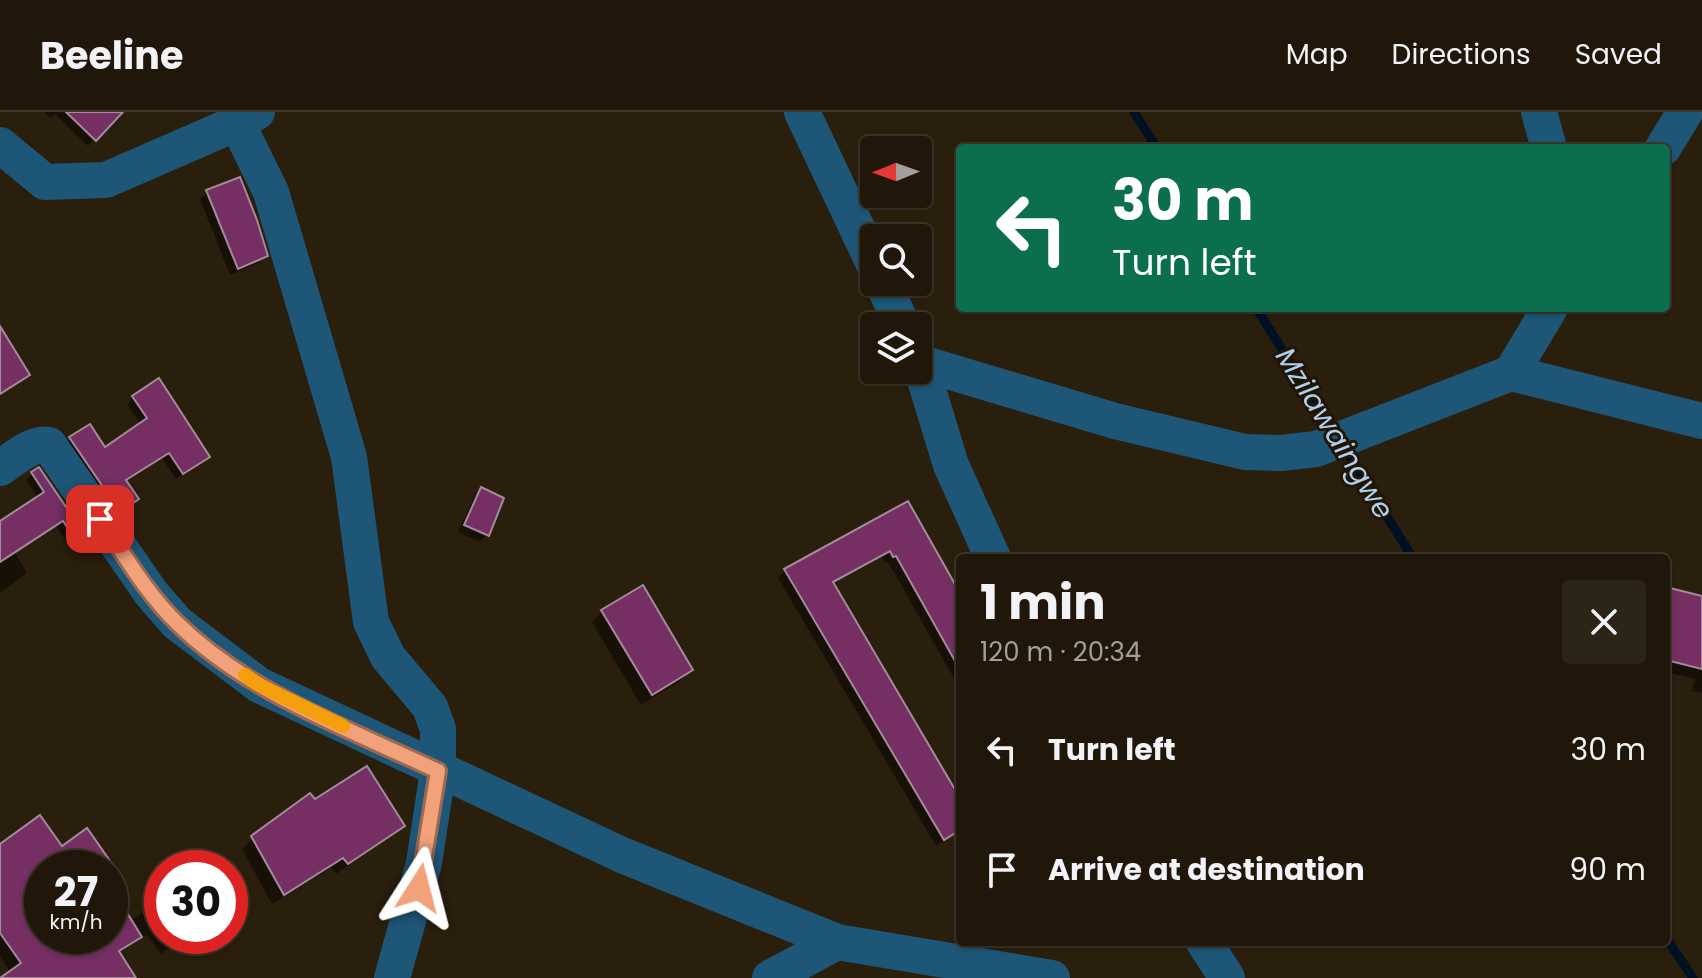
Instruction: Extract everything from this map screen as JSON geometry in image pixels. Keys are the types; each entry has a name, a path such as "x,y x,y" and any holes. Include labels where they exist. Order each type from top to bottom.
{"street":[{"path":"802,112 860,234"},
{"path":"1539,112 1548,144"},
{"path":"1665,144 1685,112"},
{"path":"0,145 45,182 106,180 247,118 349,457 371,622 388,657 430,707 438,729 438,771 419,888 392,978"},
{"path":"1511,373 1548,312"},
{"path":"932,364 1115,421 1245,452 1281,453 1316,449 1511,373 1702,421"},
{"path":"926,384 951,465 991,554"},
{"path":"0,468 35,446 49,445 151,593 177,623 259,685 622,855 837,942 1015,975 1052,978"},
{"path":"770,978 837,942"},
{"path":"1207,946 1227,978"}],"building":[{"path":"66,112 123,112 96,141"},
{"path":"240,177 268,256 238,269 206,190"},
{"path":"0,326 30,375 0,394"},
{"path":"159,378 210,457 183,474 169,453 126,480 139,499 120,512 69,437 90,424 105,447 147,418 132,396"},
{"path":"39,467 87,538 78,544 63,521 0,562 0,521 44,492 31,472"},
{"path":"481,487 504,498 489,536 464,525"},
{"path":"908,501 956,586 956,663 896,556 893,557 890,551 833,582 956,791 956,832 944,840 784,569"},
{"path":"643,585 693,670 652,695 601,610"},
{"path":"1670,588 1702,596 1702,669 1670,661"},
{"path":"367,766 405,826 348,864 343,858 284,895 251,836 310,793 315,799"},
{"path":"40,815 62,846 87,828 102,850 24,850 24,954 121,954 136,978 0,978 21,963 0,933 0,844"},
{"path":"128,914 142,937 128,946"}],"waterway":[{"name":"Mzilawaingwe","path":"1134,112 1154,144"},
{"name":"Mzilawaingwe","path":"1259,312 1335,434"},
{"name":"Mzilawaingwe","path":"1343,447 1410,554"},
{"name":"Mzilawaingwe","path":"1670,944 1693,978"}],"slow traffic":[{"path":"245,675 259,685 343,726"}],"route":[{"path":"100,519 151,593 177,623 211,651 259,685 438,771 419,888"}]}
